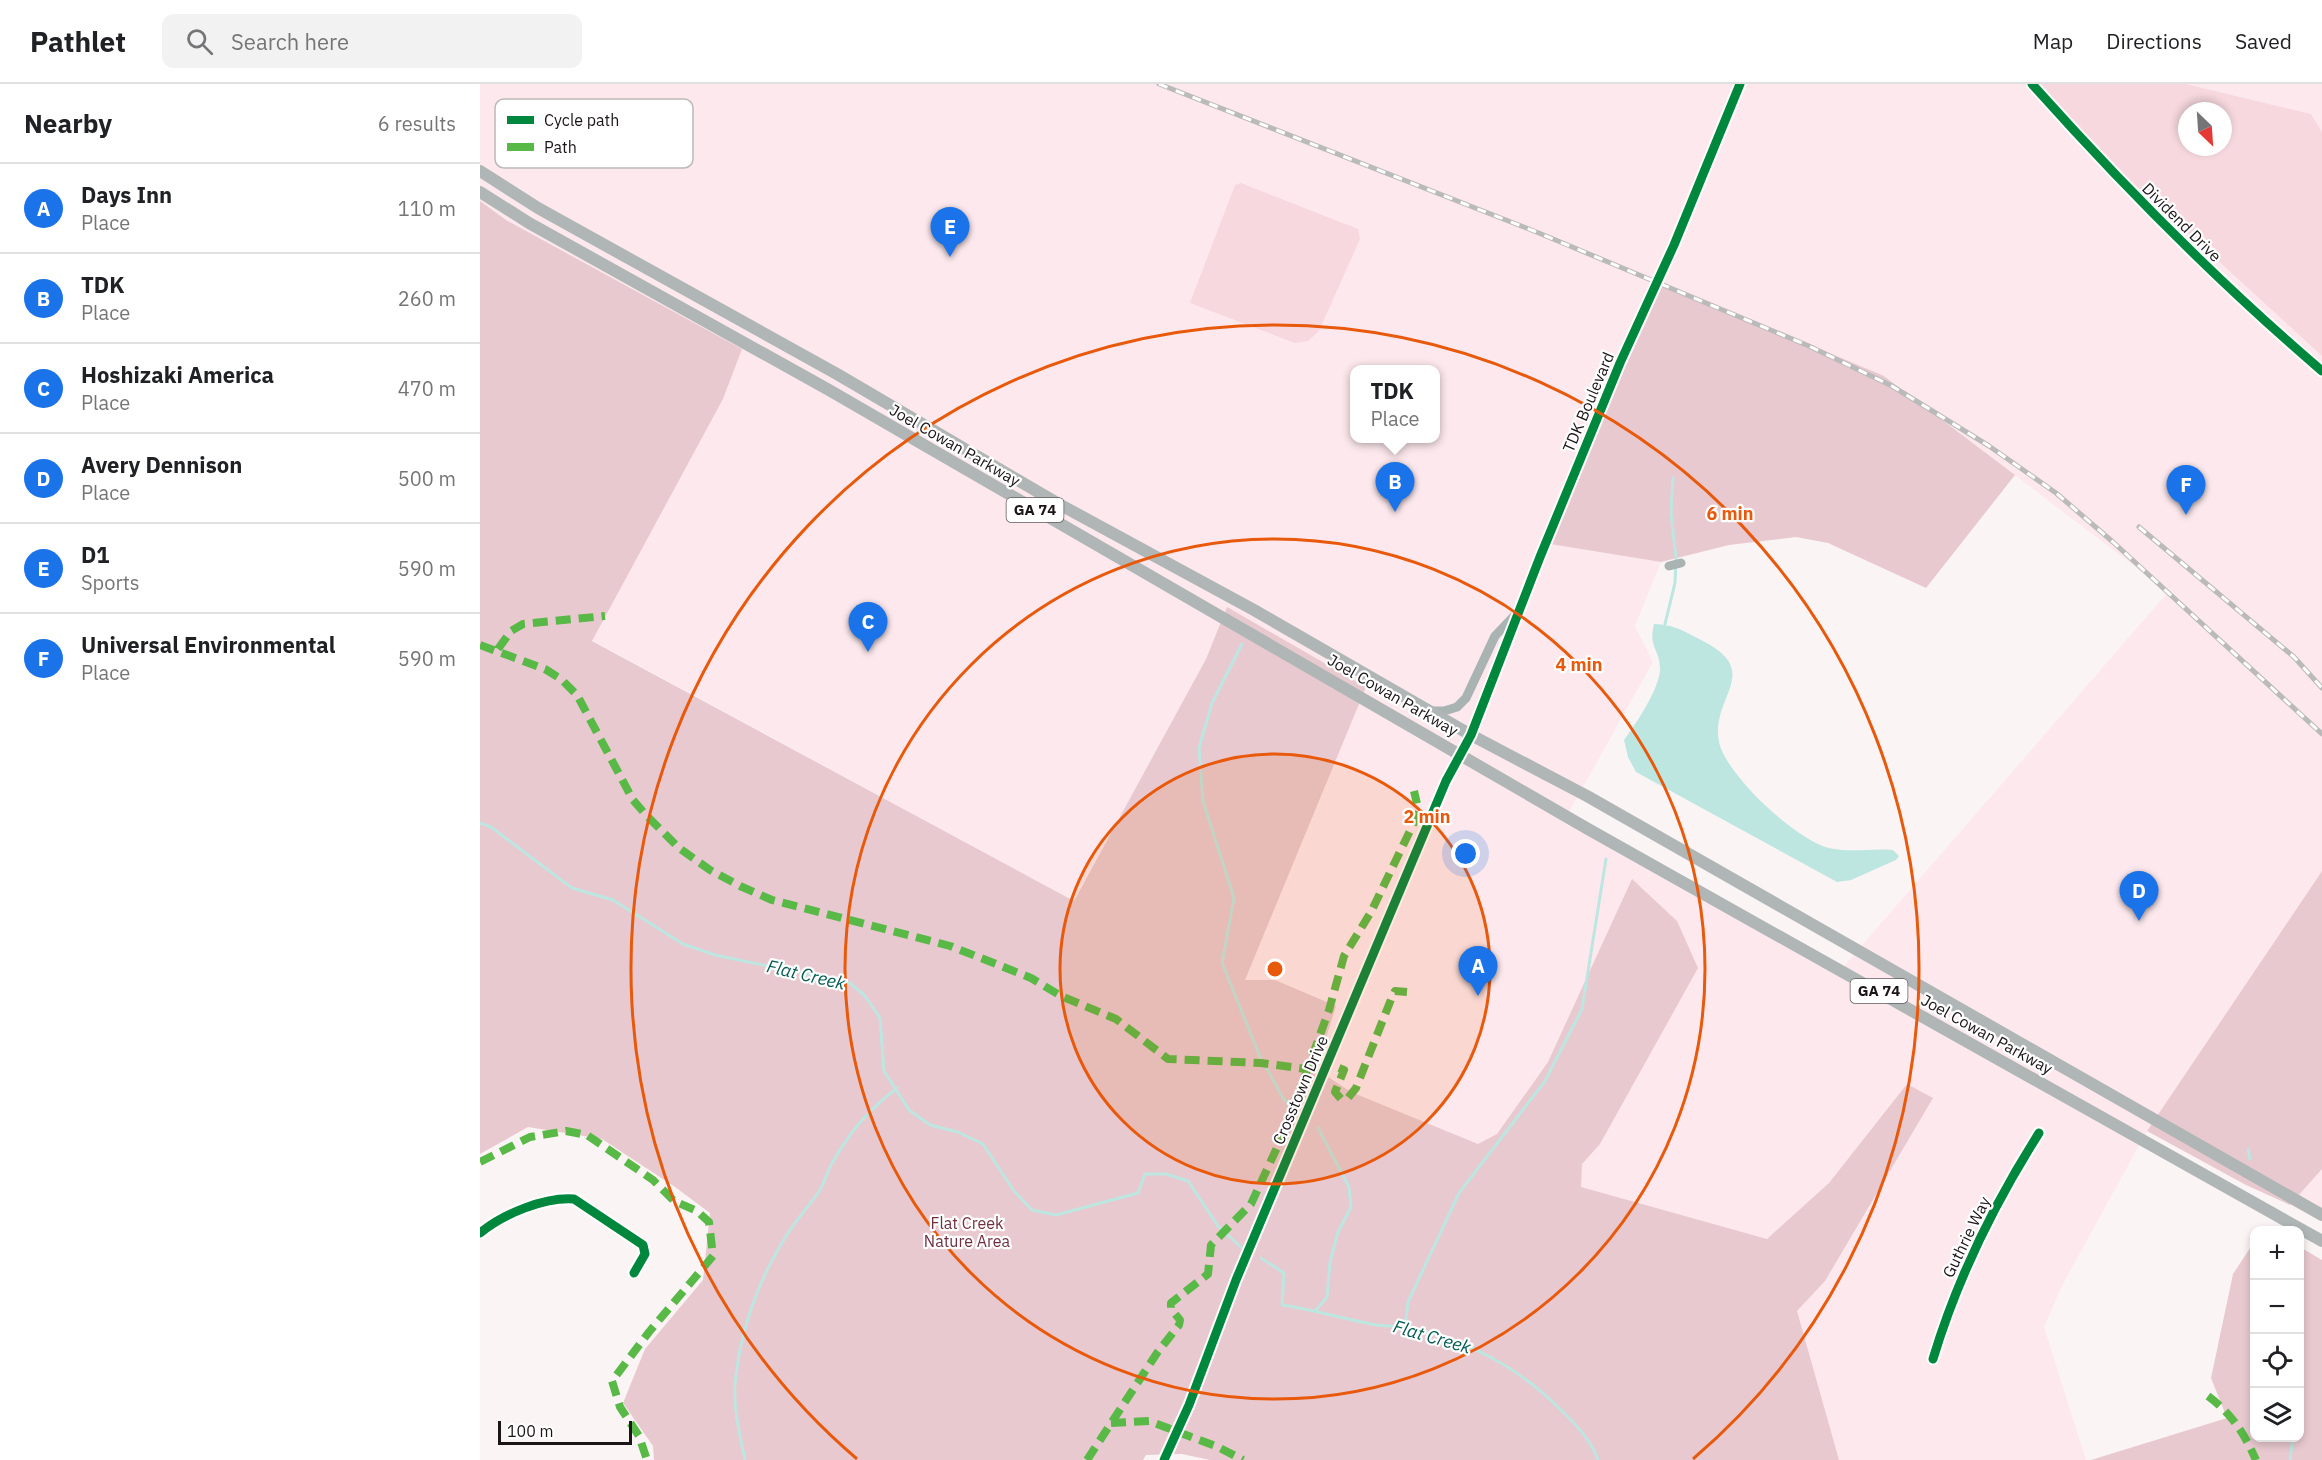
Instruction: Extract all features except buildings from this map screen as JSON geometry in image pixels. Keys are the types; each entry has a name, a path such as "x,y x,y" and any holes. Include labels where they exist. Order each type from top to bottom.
{"main road":[{"name":"Joel Cowan Parkway","path":"480,171 538,208 837,374 1058,503 1254,610 1471,735 1587,796 2322,1215"},
{"name":"Joel Cowan Parkway","path":"480,192 529,223 829,390 1588,829 2322,1241"}],"street":[{"name":"TDK Boulevard","path":"1471,735 1620,363 1674,245 1740,84"},
{"name":"Dividend Drive","path":"2032,84 2170,233 2232,292 2322,371"},
{"path":"829,390 837,374"},
{"path":"1669,566 1681,563"},
{"name":"TDK Boulevard","path":"1428,711 1451,709 1466,698 1495,636 1519,611"},
{"name":"Crosstown Drive","path":"1164,1460 1189,1405 1236,1280 1460,754 1471,735"},
{"name":"Guthrie Way","path":"1933,1359 1948,1307 1967,1270 1974,1247 2039,1132"},
{"path":"480,1233 495,1222 535,1206 562,1198 574,1198 643,1245 645,1254 634,1273"}],"shaded area":[{"path":"480,84 2025,84 2322,356 2322,871 2147,1131 2062,1286 2044,1327 2086,1460 1838,1460 1490,1178 1219,1044 1227,607 1206,659 1074,901 592,640 723,399 742,349 506,220 480,201","holes":["1885,376 2168,592 1844,966 1636,856 1569,812 1653,662 1635,626 1661,562 1550,544"]},
{"path":"2025,84 2186,84 2311,114 2322,132 2322,356"},
{"path":"2186,84 2322,84 2322,132 2311,114"},
{"path":"1241,183 1358,229 1360,239 1319,331 1308,341 1295,343 1190,303 1235,185"},
{"path":"2322,1169 2322,1222 2290,1205"}],"green space":[{"name":"Flat Creek Nature Area","path":"480,201 506,220 742,349 723,399 592,641 1074,901 1206,659 1227,607 1366,687 1245,980 1275,980 1336,1006 1316,1069 1351,1092 1478,1144 1497,1134 1548,1062 1632,879 1677,921 1698,968 1600,1144 1582,1164 1581,1187 1767,1239 1829,1183 1907,1084 1933,1098 1825,1281 1797,1311 1839,1460 1210,1460 1182,1454 1146,1455 1143,1460 654,1460 653,1446 623,1403 645,1349 703,1280 710,1213 602,1139 528,1127 480,1154"},
{"path":"1658,281 1884,376 2015,475 1926,588 1828,543 1796,537 1729,545 1661,562 1550,544"},
{"path":"2322,871 2322,1169 2290,1205 2246,1185 2147,1131"},
{"path":"2250,1248 2250,1442 2304,1442 2304,1249 2322,1260 2322,1460 2091,1460 2227,1418 2211,1378 2233,1274"}],"water":[{"path":"1654,624 1674,627 1701,640 1720,652 1730,663 1731,686 1721,711 1718,726 1719,742 1724,756 1734,771 1764,804 1815,843 1837,849 1893,850 1899,856 1896,860 1851,880 1837,882 1636,772 1628,757 1624,740 1646,706 1659,677 1659,662 1652,638"}],"waterway":[{"path":"1665,624 1675,583 1676,558 1671,513 1673,478"},
{"path":"1242,644 1212,703 1199,748 1203,801 1234,898 1222,963 1261,1059"},
{"name":"Flat Creek","path":"480,823 491,827 572,888 613,900 683,944 715,955 850,983 865,996 880,1018 884,1071 909,1110 930,1125 958,1132 983,1144 1014,1191 1032,1210 1056,1215 1138,1193 1145,1174 1166,1174 1188,1181 1218,1226 1243,1249"},
{"path":"1405,1327 1408,1302 1459,1193 1545,1081 1582,1009 1606,859"},
{"path":"1266,1067 1283,1098 1297,1115"},
{"path":"745,1460 736,1412 735,1383 741,1344 752,1305 778,1250 818,1193 847,1139 870,1112 897,1088"},
{"path":"1316,1310 1327,1297 1330,1262 1338,1232 1351,1207 1349,1187 1318,1128"},
{"path":"2248,1149 2250,1159"},
{"name":"Flat Creek","path":"1261,1258 1284,1273 1282,1305 1376,1325 1404,1327 1426,1332 1468,1346 1508,1367 1544,1394 1571,1420 1587,1439 1598,1460"},
{"path":"2290,1460 2292,1442"}],"railway":[{"path":"1159,84 1534,231 1809,346 1892,386 1989,446 2056,493 2113,542 2322,734"},
{"path":"2139,527 2294,657 2322,688"}],"marked path":[{"path":"498,649 511,631 523,624 605,616"},
{"path":"480,645 545,669 561,679 577,695 633,800 679,848 710,870 740,886 772,900 950,946 1031,978 1061,996 1116,1019 1168,1059 1261,1063 1307,1069"},
{"path":"1087,1460 1157,1353 1179,1325 1180,1320 1171,1309 1171,1303 1208,1274 1211,1245 1251,1204 1287,1126 1329,1010 1344,956 1371,912 1419,812 1414,791"},
{"path":"1339,1068 1344,1070 1335,1092 1341,1099 1348,1098 1356,1088 1395,991 1407,992"},
{"path":"480,1162 530,1137 566,1131 587,1135 653,1180 674,1201 697,1211 709,1222 713,1256 649,1332 612,1381 620,1407 639,1436 647,1460"},
{"path":"2208,1396 2236,1425 2256,1460"},
{"path":"1111,1423 1149,1421 1218,1447 1243,1460"}],"cycle path":[{"path":"1164,1460 1189,1405 1236,1280 1446,781 1471,735 1540,557 1620,363 1674,245 1740,84"},
{"path":"2032,84 2172,232 2322,371"},
{"path":"1933,1359 1953,1300 1978,1243 2039,1133"},
{"path":"480,1233 500,1219 524,1208 550,1201 574,1199 643,1245 645,1254 634,1273"}],"place":[{"name":"D1","path":"950,257"},
{"name":"TDK","path":"1395,512"},
{"name":"Universal Environmental","path":"2186,515"},
{"name":"Hoshizaki America","path":"868,652"},
{"name":"Avery Dennison","path":"2139,921"},
{"name":"Days Inn","path":"1478,996"}]}
